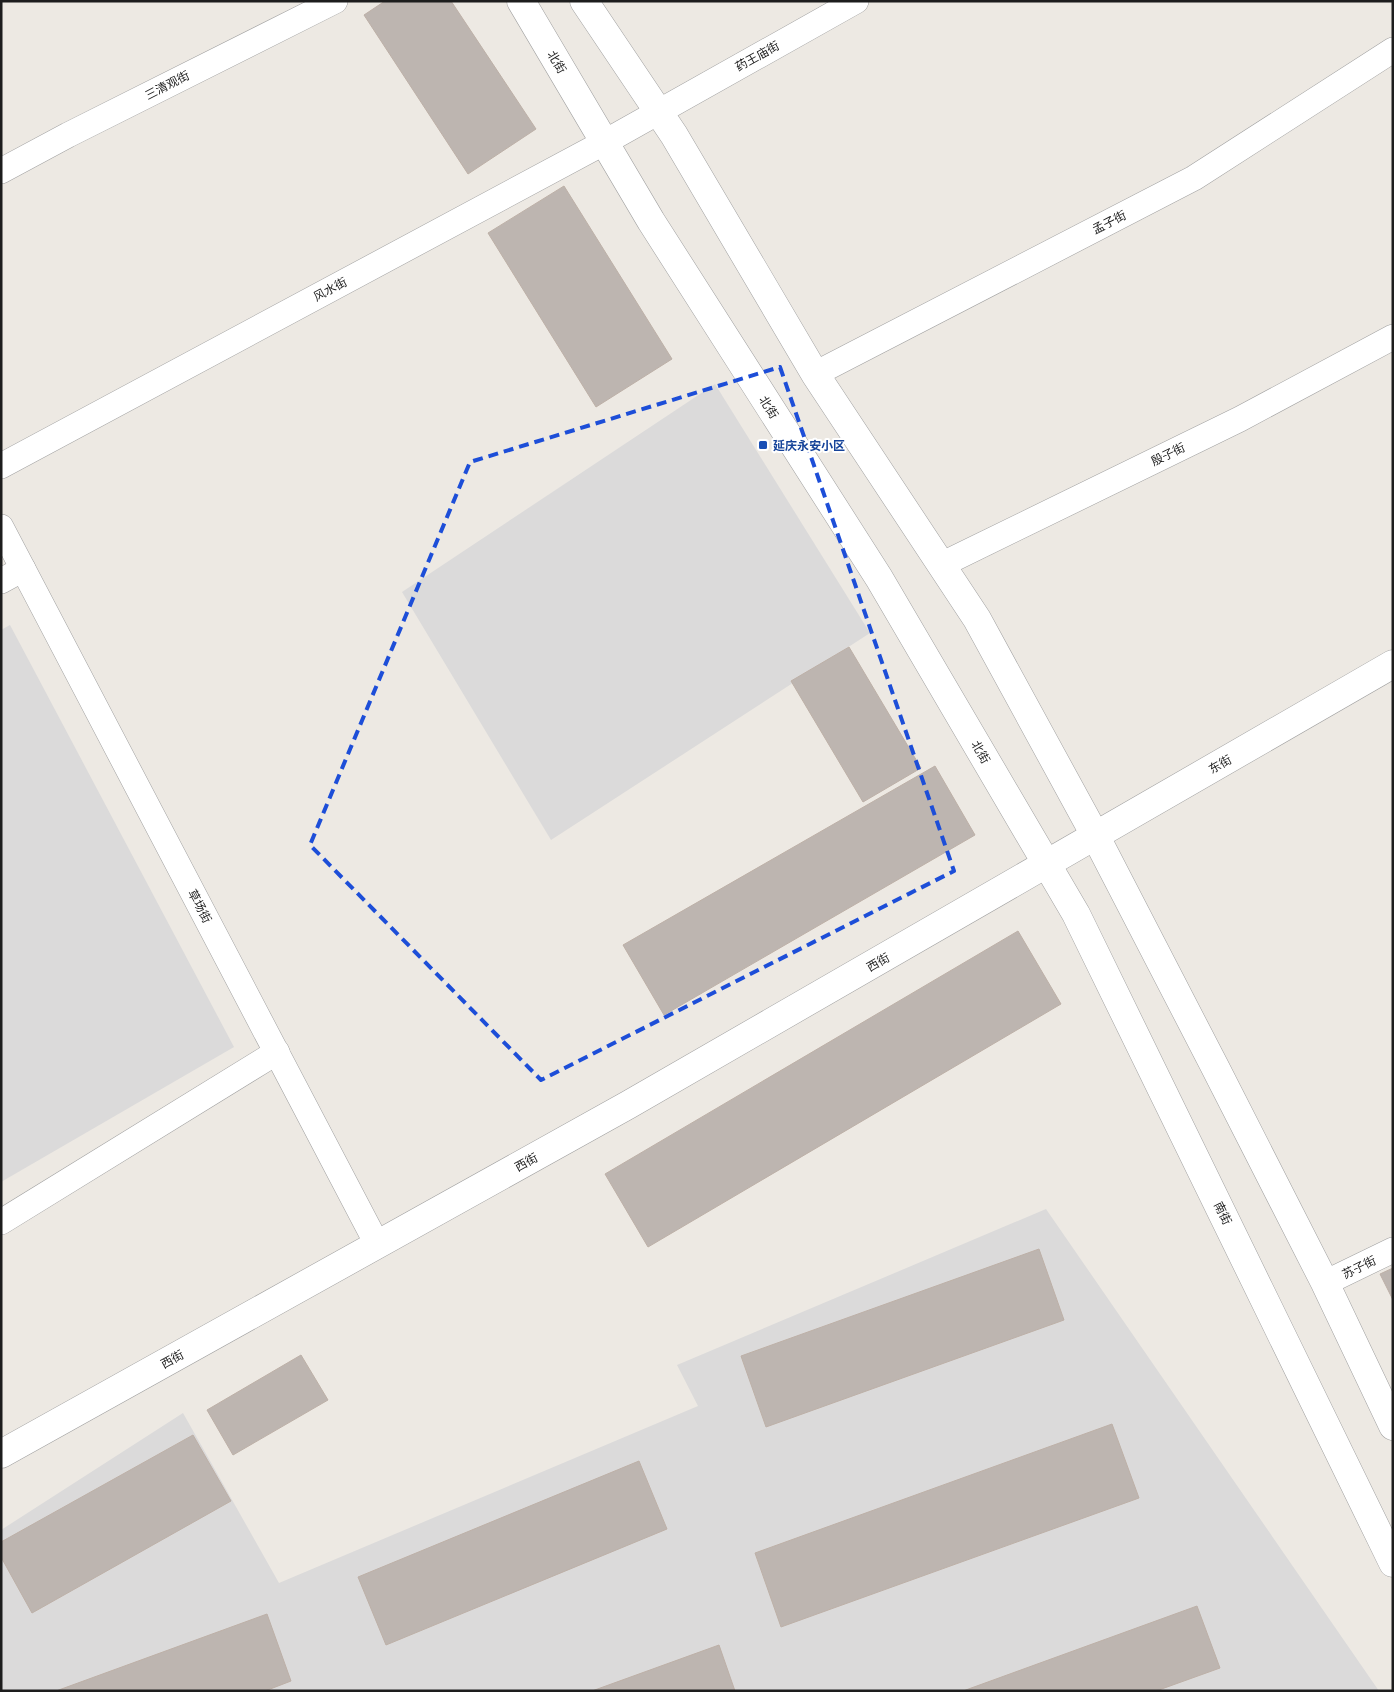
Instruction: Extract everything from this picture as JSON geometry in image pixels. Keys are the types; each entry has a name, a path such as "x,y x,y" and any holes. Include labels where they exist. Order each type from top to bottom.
{"street":[{"name":"三清观街","path":"1,171 68,135 335,1"},
{"name":"北街","path":"521,1 656,229 879,578 1047,865"},
{"path":"584,1 674,135 815,374 977,619 1096,836 1325,1284 1393,1426"},
{"name":"药王庙街","path":"658,111 856,1"},
{"name":"孟子街","path":"815,374 1194,178 1393,50"},
{"name":"风水街","path":"1,466 605,142 658,111"},
{"name":"殷子街","path":"941,566 1240,419 1393,337"},
{"path":"1,527 23,569 1,581"},
{"name":"草场街","path":"23,569 378,1244"},
{"name":"东街","path":"1047,865 1393,664"},
{"name":"西街","path":"1,1454 628,1105 1047,865"},
{"name":"南街","path":"1047,865 1080,922 1393,1563"},
{"path":"1,1222 277,1052"},
{"name":"苏子街","path":"1325,1284 1393,1250"}],"highlighted area":[{"path":"780,367 954,871 541,1080 310,845 470,462"}],"shaded area":[{"path":"715,384 870,633 551,840 402,592"},
{"path":"10,625 234,1047 1,1182 1,630"},
{"path":"1046,1209 1379,1691 1,1691 1,1530 183,1413 279,1583 698,1406 677,1365"}],"building":[{"path":"385,1 451,1 536,129 468,174 364,15"},
{"path":"564,186 672,359 596,407 488,233"},
{"path":"849,647 921,768 863,802 791,681"},
{"path":"935,766 975,835 664,1015 623,945"},
{"path":"1018,931 1061,1004 648,1247 605,1174"},
{"path":"1039,1249 1064,1320 766,1427 741,1356"},
{"path":"1393,1268 1393,1300 1380,1274"},
{"path":"301,1355 328,1400 233,1455 207,1410"},
{"path":"1112,1424 1139,1498 781,1627 755,1553"},
{"path":"193,1435 231,1501 32,1613 1,1557 1,1542"},
{"path":"639,1461 667,1529 386,1645 358,1577"},
{"path":"1197,1606 1220,1668 1156,1691 963,1691"},
{"path":"267,1614 291,1681 265,1691 56,1691"},
{"path":"719,1645 735,1691 592,1691"}],"place":[{"name":"延庆永安小区","path":"763,445"}]}
